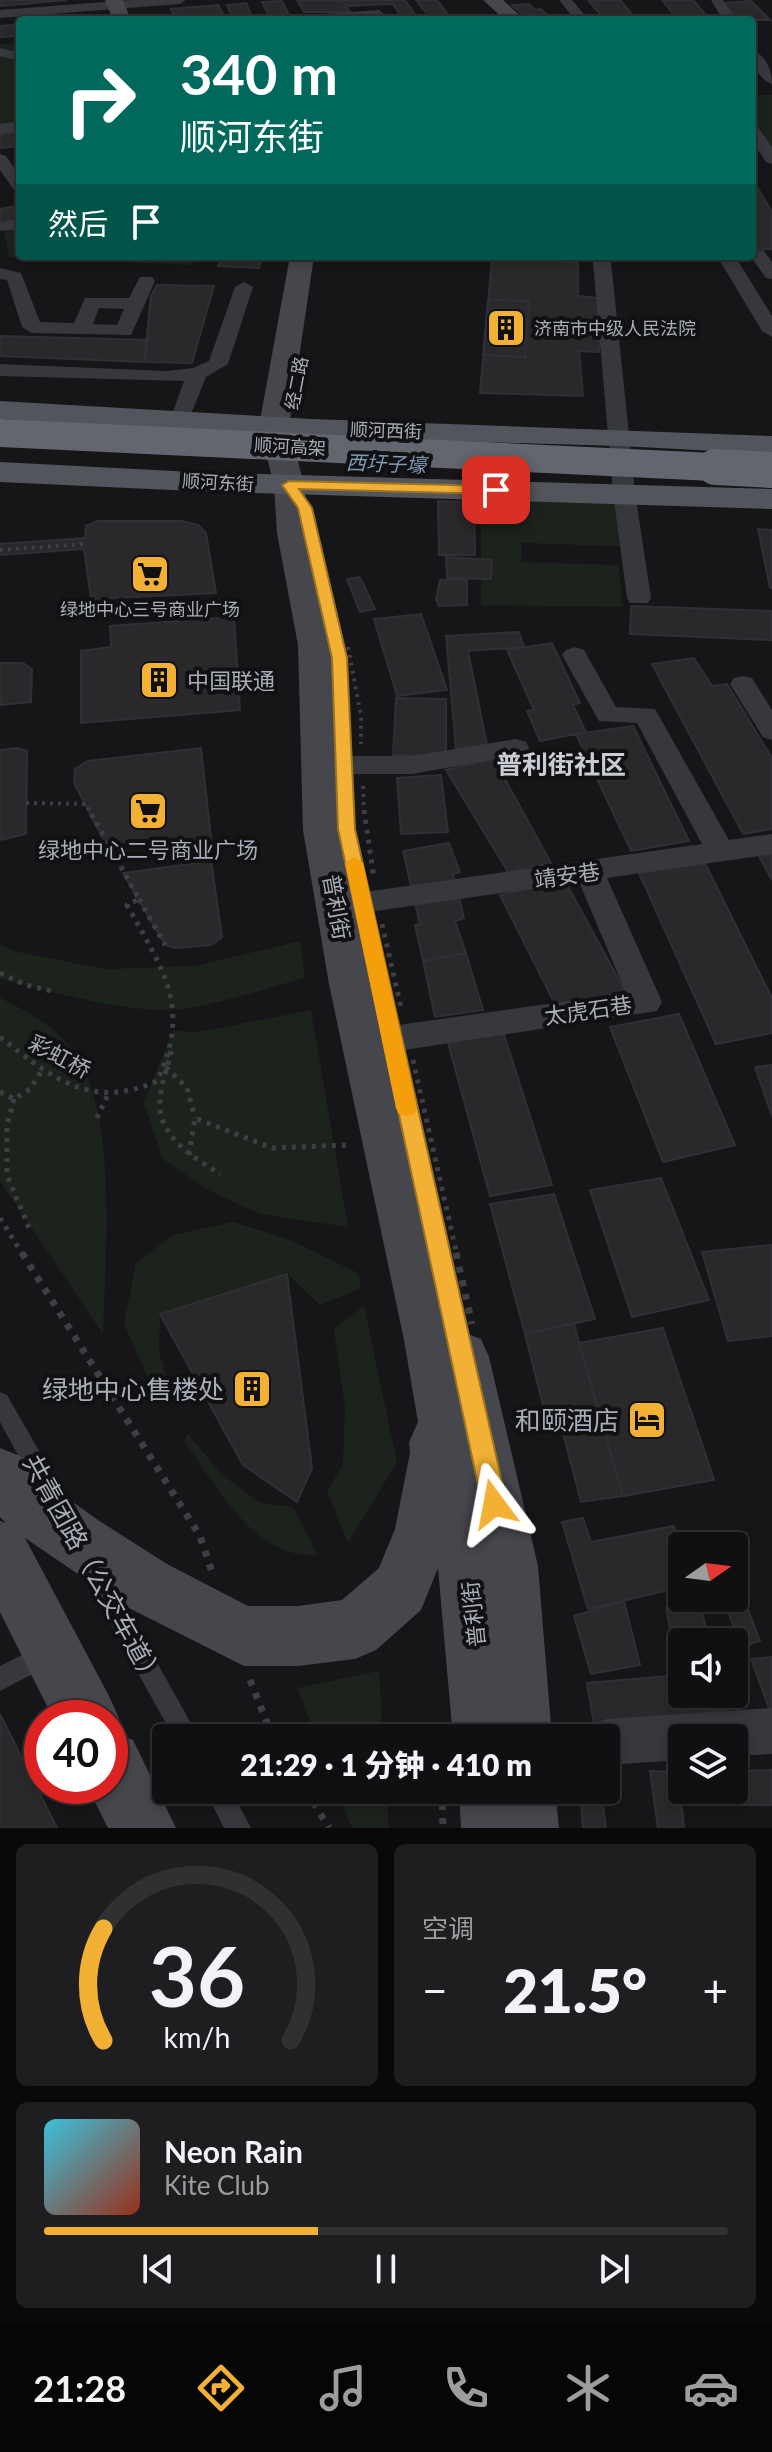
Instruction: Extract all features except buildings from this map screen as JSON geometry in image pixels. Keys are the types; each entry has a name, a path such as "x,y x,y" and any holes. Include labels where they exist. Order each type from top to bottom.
{"highway":[{"path":"0,423 391,441 536,451 628,471"},
{"name":"顺河高架","path":"0,433 628,471 772,486"},
{"name":"顺河高架","path":"0,450 628,471 772,470"},
{"path":"0,460 437,477 628,471"}],"main road":[{"name":"顺河西街","path":"0,410 274,426 628,471 772,445"},
{"name":"顺河东街","path":"0,472 289,485 628,471 772,499"}],"street":[{"path":"0,14 118,8 180,0"},
{"path":"565,0 579,16"},
{"path":"494,1 511,16"},
{"path":"350,16 381,16"},
{"path":"756,58 772,80"},
{"path":"756,135 772,159"},
{"path":"756,255 772,274"},
{"name":"经二路","path":"274,426 301,260"},
{"name":"经二路","path":"274,426 286,421 295,410 316,260"},
{"path":"729,260 772,331"},
{"path":"602,262 628,471 639,598"},
{"path":"0,273 15,277 32,327 133,332 136,304 146,281"},
{"path":"0,370 166,377 197,374 218,364 244,287"},
{"path":"81,329 92,302 136,304"},
{"path":"180,420 197,374"},
{"path":"274,426 289,485"},
{"name":"普利街","path":"289,485 305,508 339,658 356,763 346,829 372,900 508,1566 519,1724"},
{"name":"普利街","path":"289,485 291,521 318,681 323,830 351,984 452,1336 461,1507 484,1724"},
{"path":"575,655 608,715 646,715 721,852"},
{"path":"743,684 772,731"},
{"path":"356,763 412,765 516,748"},
{"name":"靖安巷","path":"372,900 590,872 772,844"},
{"name":"太虎石巷","path":"401,1035 646,1002 590,872"},
{"path":"0,1476 25,1502 77,1541 146,1585 244,1636 298,1636 355,1629 400,1589 424,1529 438,1453 452,1336"},
{"path":"0,1550 78,1700"},
{"path":"620,1741 772,1731"},
{"path":"128,1798 143,1828"},
{"path":"492,1804 494,1828"},
{"path":"524,1804 526,1828"}],"lane":[{"path":"628,471 627,446 772,454"},
{"name":"共青团路（公交车道）","path":"0,1402 179,1724"},
{"path":"0,1679 53,1652"},
{"path":"225,1804 238,1828"}],"path":[{"path":"0,550 85,544"},
{"path":"347,643 361,716 356,763 372,900 401,1035 452,1336"},
{"path":"26,803 86,804 165,945"},
{"path":"139,899 127,905 154,954 171,995 175,1022 164,1066 178,1075 192,1095 195,1118 189,1155"},
{"path":"0,973 26,985 52,991"},
{"name":"彩虹桥","path":"0,1037 42,1070 79,1090 133,1092 157,1081 164,1066"},
{"path":"172,1049 160,1105 168,1133 189,1155 220,1174"},
{"path":"29,1228 7,1175 7,1126 14,1099 30,1089 42,1070"},
{"path":"0,1092 14,1099"},
{"path":"97,1118 109,1092"},
{"path":"195,1118 272,1148 346,1145"},
{"path":"0,1218 200,1536 215,1580"},
{"path":"247,1670 268,1724"},
{"path":"314,1804 329,1828"},
{"path":"442,1804 443,1828"}],"shaded area":[{"path":"16,43 16,125 0,127 0,44"},
{"path":"756,95 772,95 772,150 756,127"},
{"path":"16,229 16,257 9,257 4,231"},
{"path":"78,260 194,260 192,265"},
{"path":"481,498 615,500 620,546 522,543 521,562 619,565 622,607 481,605"},
{"path":"300,941 305,978 191,1008 156,1010 117,1006 0,979 0,944 13,951 105,969 195,966"},
{"path":"0,998 58,1034 73,1051 88,1078 97,1111 106,1188 103,1334 0,1181"},
{"path":"311,1010 348,1227 260,1214 208,1190 163,1159 144,1102 173,1031 199,1032"},
{"path":"233,1222 288,1239 358,1273 361,1288 320,1305 287,1274 160,1314 159,1351 171,1396 157,1398 124,1324 136,1263 173,1235"},
{"path":"364,1306 397,1462 348,1543 327,1491 343,1465 345,1407 334,1329"},
{"path":"188,1434 221,1474 260,1503 293,1507 318,1555 295,1553 275,1546 256,1533 224,1498 184,1441"},
{"path":"379,1671 382,1724 311,1724 297,1688"},
{"path":"343,1804 387,1804 389,1828 352,1828"}],"slow traffic":[{"path":"354,863 407,1108"}],"place":[{"name":"济南市中级人民法院","path":"506,328"},
{"name":"绿地中心三号商业广场","path":"150,574"},
{"name":"中国联通","path":"159,680"},
{"name":"绿地中心二号商业广场","path":"148,811"},
{"name":"绿地中心售楼处","path":"252,1389"},
{"name":"和颐酒店","path":"647,1420"}],"district":[{"name":"普利街社区","path":"561,764"}],"route":[{"path":"494,1504 346,829 339,658 312,531 305,508 289,485 496,490"}],"water label":[{"name":"西圩子壕","path":"386,463"}]}
